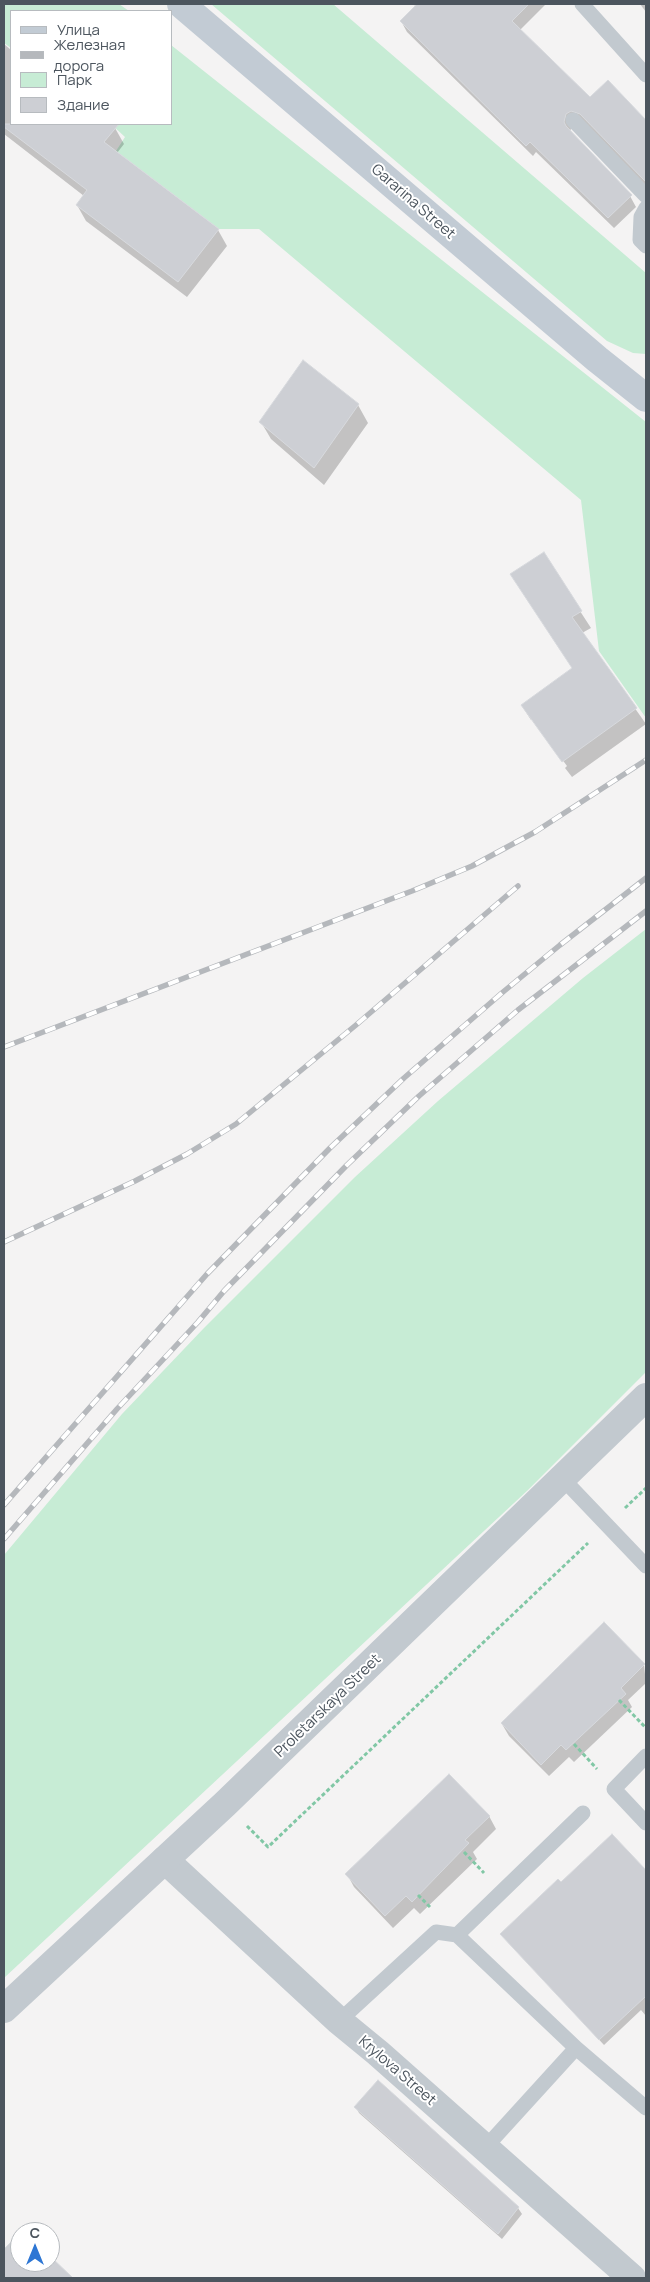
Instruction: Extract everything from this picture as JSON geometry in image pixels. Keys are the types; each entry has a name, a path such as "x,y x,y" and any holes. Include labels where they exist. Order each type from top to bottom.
{"main road":[{"name":"Gararina Street","path":"181,4 597,359 646,398"}],"street":[{"name":"Proletarskaya Street","path":"4,2009 225,1804 646,1399"},
{"name":"Krylova Street","path":"165,1860 339,2021 378,2053 484,2149 632,2278"}],"lane":[{"path":"582,4 646,75"},
{"path":"573,120 646,196"},
{"path":"646,208 641,217 640,240 646,246"},
{"path":"563,1479 607,1524 643,1555"},
{"path":"646,1756 614,1789 646,1823"},
{"path":"458,1934 584,1813"},
{"path":"339,2021 436,1932 458,1934 576,2048 646,2108"},
{"path":"484,2149 576,2048"}],"path":[{"path":"225,1804 268,1847 646,1488"},
{"path":"619,1700 646,1728"},
{"path":"574,1744 614,1789"}],"green space":[{"path":"4,4 119,4 128,10 10,10 10,47 4,43"},
{"path":"211,4 333,4 646,273 646,354 633,353 607,341"},
{"path":"172,46 646,422 646,718 599,651 581,500 259,229 219,229 116,151 125,137 112,125 172,125"},
{"path":"646,929 646,1372 528,1490 4,1978 4,1555 122,1414 204,1328 355,1177 438,1101 583,978"}],"building":[{"path":"417,4 529,4 512,21 590,97 608,80 646,120 646,180 580,114 571,111 566,114 564,122 566,126 632,195 608,218 530,142 526,146 400,21"},
{"path":"4,124 118,125 104,142 219,229 178,282 76,205 87,190 4,127"},
{"path":"303,360 359,404 314,468 259,422"},
{"path":"544,552 582,611 572,617 637,708 562,762 521,705 572,668 510,574"},
{"path":"604,1622 645,1664 621,1688 626,1694 566,1750 561,1745 541,1765 501,1723"},
{"path":"449,1774 490,1816 465,1840 469,1843 412,1902 406,1896 385,1916 345,1874"},
{"path":"612,1834 646,1870 646,1996 599,2040 500,1934 558,1879 561,1882"},
{"path":"378,2080 519,2207 498,2234 354,2107"},
{"path":"10,2243 10,2272 60,2272 60,2266 73,2278 4,2278 4,2249"}],"railway":[{"path":"4,1047 412,891 472,866 535,832 646,760"},
{"path":"4,1505 207,1274 330,1148 404,1078 503,992 646,878"},
{"path":"4,1242 135,1181 187,1154 236,1124 356,1025 518,886"},
{"path":"4,1539 117,1409 198,1322 224,1291 347,1165 419,1096 518,1010 646,911"}]}
